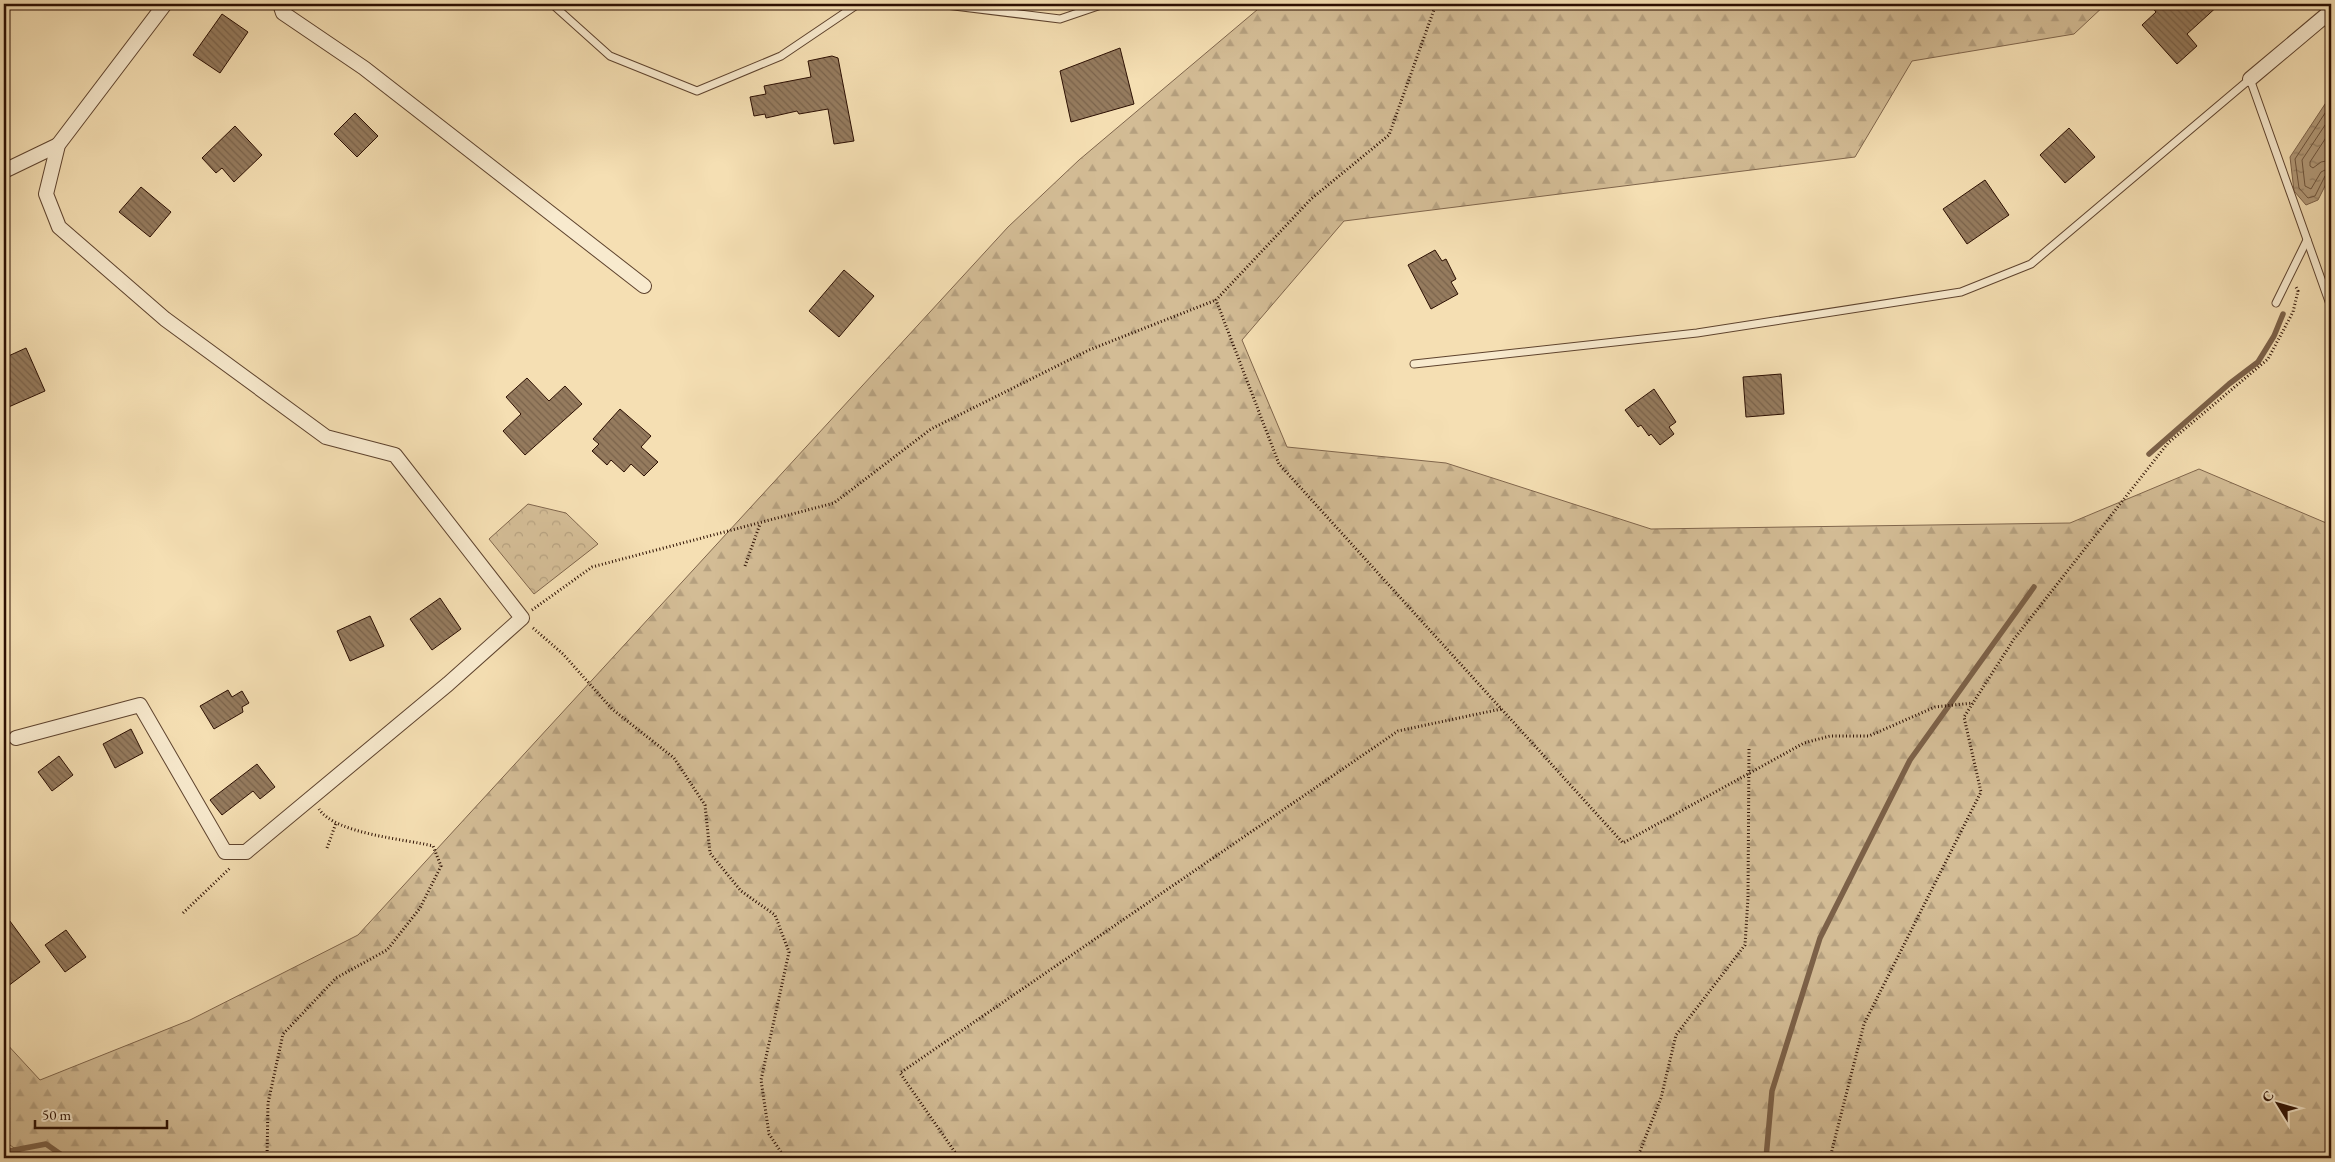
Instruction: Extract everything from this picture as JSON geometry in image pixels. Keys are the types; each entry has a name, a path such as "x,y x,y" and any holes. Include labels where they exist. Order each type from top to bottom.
{"street":[{"path":"16,738 140,705 225,852 246,852 448,684 522,618 395,455 326,437 166,319 59,227 46,194 58,145 165,4"},
{"path":"280,4 283,13 364,68 644,286"},
{"path":"2250,79 2331,11"},
{"path":"4,171 58,145"}],"lane":[{"path":"552,4 610,56 697,91 781,56 858,4"},
{"path":"864,4 946,5 1060,19 1104,4"},
{"path":"1414,364 1697,333 1960,292 2031,264 2250,79 2331,307"},
{"path":"2276,303 2307,240"}],"path":[{"path":"785,1158 769,1134 761,1080 789,952 775,915 742,891 710,853 705,805 674,758 612,708 563,654 522,618 592,567 834,503 931,429 1089,350 1216,300 1310,199 1389,135 1436,4"},
{"path":"1216,300 1280,464 1623,843 1804,742 1830,736 1869,736 1935,708 1974,703"},
{"path":"1830,1158 1864,1024 1981,792 1964,717 2014,639 2142,475 2168,443 2268,359 2293,312"},
{"path":"746,566 760,524"},
{"path":"959,1158 900,1073 1398,731 1501,709"},
{"path":"1632,1158 1640,1151 1661,1098 1676,1035 1745,945 1748,898 1749,748"},
{"path":"267,1158 268,1103 283,1034 336,978 387,950 420,908 442,866 433,846 336,823 324,818 312,798"},
{"path":"327,848 336,823"},
{"path":"183,913 246,852"}],"green space":[{"path":"1264,4 2106,4 2074,34 1912,61 1855,157 1344,221 1242,340 1287,447 1446,463 1651,529 2070,523 2199,469 2331,525 2331,1158 29,1158 4,1141 4,1041 40,1080 190,1020 358,935 1008,227 1079,160"},
{"path":"528,504 566,513 598,544 534,594 489,539"}],"water":[{"path":"2331,95 2331,174 2318,200 2306,205 2294,191 2290,157"}],"building":[{"path":"2149,4 2220,4 2187,34 2197,46 2177,64 2142,25 2156,12"},
{"path":"222,14 248,32 220,73 193,55"},
{"path":"1120,48 1134,104 1071,122 1060,71"},
{"path":"832,56 838,58 854,141 834,144 828,109 799,114 797,111 766,118 765,114 754,116 750,97 766,94 764,86 811,77 808,61"},
{"path":"355,113 378,136 357,157 334,134"},
{"path":"235,126 262,155 234,182 222,168 216,173 202,158"},
{"path":"2069,128 2095,157 2065,183 2040,155"},
{"path":"1985,180 2009,215 1967,244 1943,209"},
{"path":"141,187 171,212 150,237 119,212"},
{"path":"1435,250 1442,261 1446,259 1456,279 1451,282 1458,294 1431,309 1408,265"},
{"path":"844,270 874,296 839,337 809,311"},
{"path":"26,348 45,391 4,409 4,358"},
{"path":"1781,374 1784,414 1746,417 1743,377"},
{"path":"527,378 549,401 565,386 582,404 525,455 503,431 521,414 506,397"},
{"path":"1654,389 1676,422 1669,427 1674,434 1660,445 1651,434 1649,436 1641,425 1638,427 1625,410"},
{"path":"620,409 651,436 641,447 658,462 644,476 631,464 624,472 611,460 607,465 592,451 599,444 593,439"},
{"path":"440,598 461,629 432,650 410,619"},
{"path":"370,616 384,646 350,661 337,631"},
{"path":"228,690 232,697 242,691 249,703 242,707 243,712 214,729 200,706"},
{"path":"131,729 143,753 115,768 103,744"},
{"path":"59,756 73,775 52,791 38,772"},
{"path":"257,764 275,787 260,799 253,791 222,815 210,800"},
{"path":"4,913 40,962 4,989"},
{"path":"66,930 86,957 65,972 45,945"}],"waterway":[{"path":"2149,454 2229,384 2258,362 2274,336 2283,314"},
{"path":"1766,1158 1772,1091 1820,938 1910,760 2034,587"},
{"path":"4,1152 46,1144 66,1158"}]}
